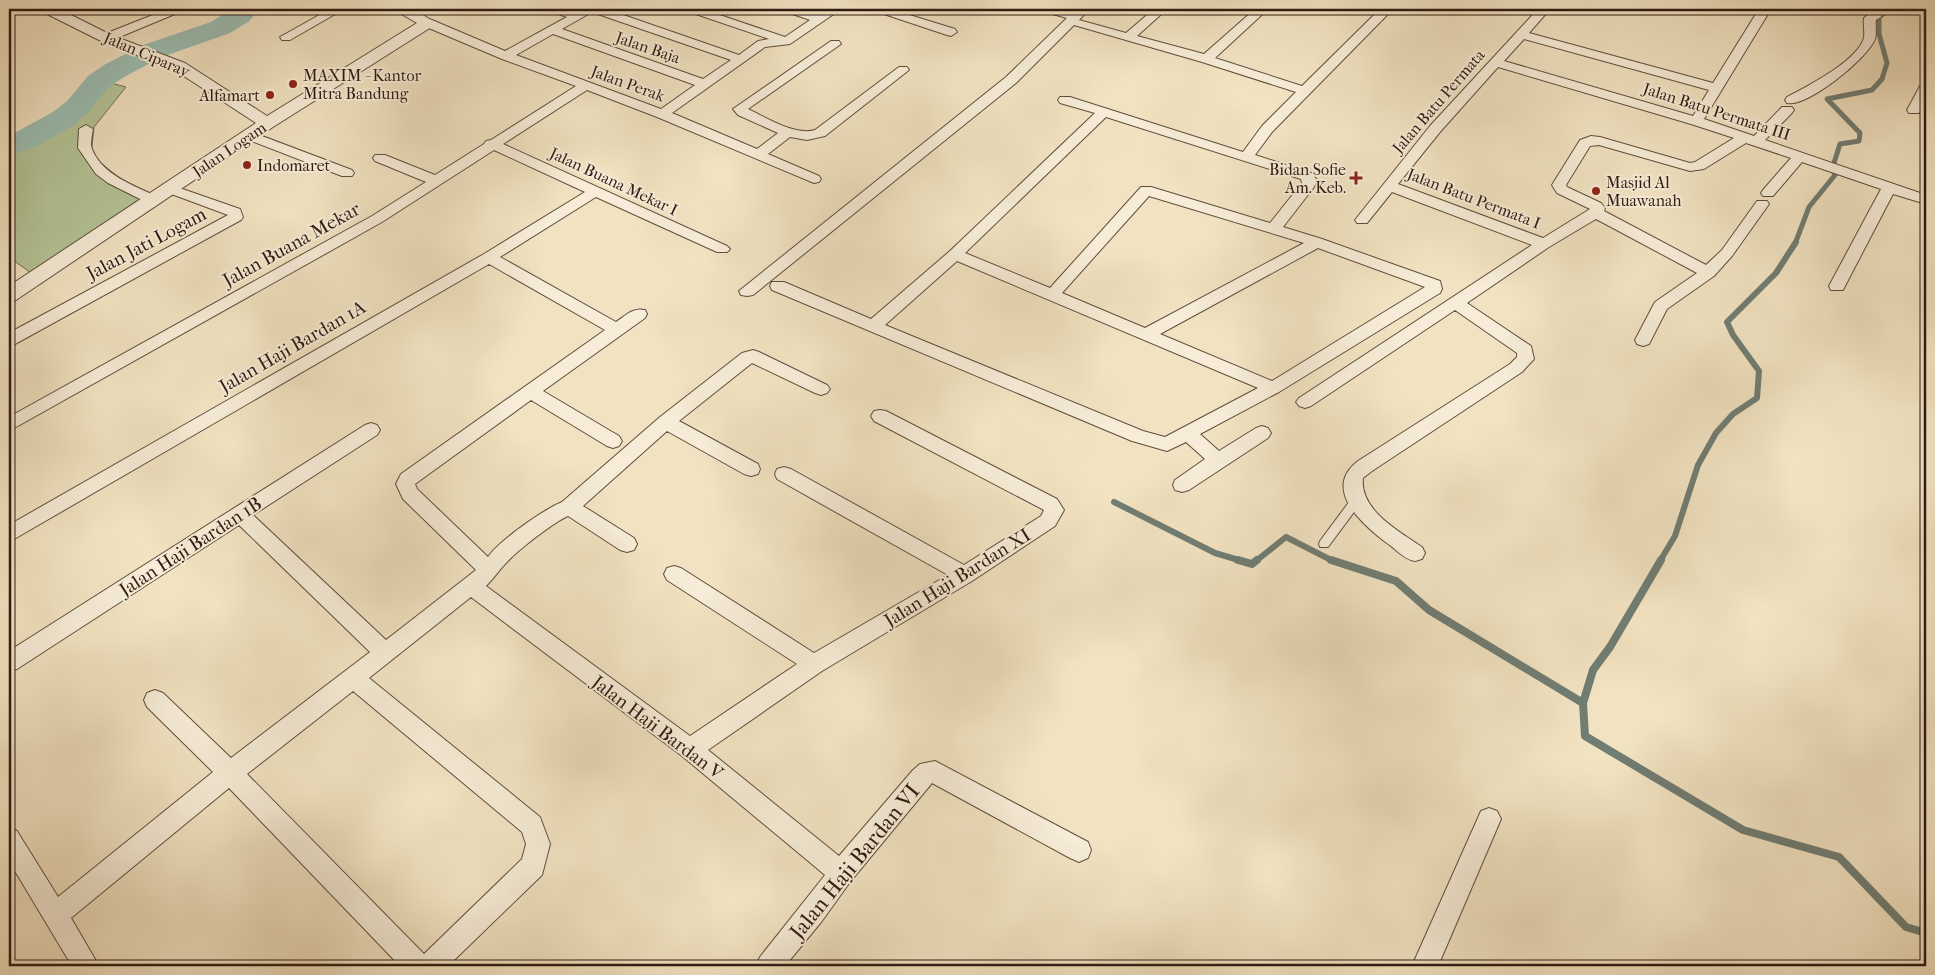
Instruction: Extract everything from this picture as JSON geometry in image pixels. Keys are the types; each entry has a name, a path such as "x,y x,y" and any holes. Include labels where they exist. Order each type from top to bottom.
{"street":[{"name":"Jalan Ciparay","path":"48,9 106,38 158,57 193,73 267,123"},
{"path":"106,38 178,9"},
{"path":"286,38 338,9"},
{"path":"403,9 428,23"},
{"path":"554,9 576,16"},
{"path":"506,56 589,9"},
{"path":"595,9 739,59"},
{"path":"692,9 786,41"},
{"path":"788,9 820,19"},
{"path":"762,44 786,41 835,9"},
{"path":"879,9 951,32"},
{"path":"1046,9 1076,16 1128,37 1206,59 1305,91"},
{"path":"1128,37 1161,9"},
{"path":"1206,59 1262,9"},
{"path":"1246,156 1267,129 1387,9"},
{"name":"Jalan Batu Permata","path":"1362,220 1435,129 1544,9"},
{"path":"1696,121 1765,9"},
{"path":"1306,402 1544,244 1596,213 1598,208 1596,206 1562,190 1560,185 1585,143 1590,140 1600,141 1690,167 1699,166 1750,140 1789,106 1831,78 1857,57 1870,37 1870,18 1877,14 1877,12 1866,9"},
{"path":"747,291 1011,80 1076,16"},
{"name":"Jalan Perak","path":"428,23 506,56 662,114 814,179"},
{"name":"Jalan Logam","path":"9,295 267,123 428,23"},
{"name":"Jalan Baja","path":"552,30 705,84"},
{"path":"1520,34 1716,88"},
{"path":"662,114 773,36"},
{"path":"835,44 740,109 743,112 804,136 820,133 903,70"},
{"name":"Jalan Batu Permata III","path":"1494,62 1696,121 1926,200"},
{"name":"Jalan Buana Mekar","path":"9,425 377,219 491,144 585,86"},
{"path":"1914,110 1926,86"},
{"path":"1065,100 1306,176 1310,180 1310,184 1274,228"},
{"path":"873,326 955,254 1104,112"},
{"path":"86,129 85,148 101,170 113,180 152,200"},
{"path":"758,154 789,131"},
{"path":"249,135 347,173"},
{"name":"Jalan Buana Mekar I","path":"491,144 722,249"},
{"path":"1643,340 1661,306 1708,272 1727,253 1765,199 1800,157"},
{"path":"380,158 437,181"},
{"name":"Jalan Batu Permata I","path":"1390,186 1544,244"},
{"name":"Jalan Jati Logam","path":"9,340 236,217 235,212 171,188"},
{"path":"1837,286 1889,188"},
{"path":"778,286 1154,441 1166,444 1273,388 1434,289 1434,285 1317,242 1146,190 1052,295"},
{"name":"Jalan Haji Bardan 1A","path":"9,534 489,256 595,192"},
{"path":"1596,213 1708,272"},
{"path":"1146,334 1317,242"},
{"path":"955,254 1273,388"},
{"path":"489,256 616,329"},
{"path":"1415,553 1382,528 1356,501 1352,491 1354,477 1365,466 1516,368 1526,358 1525,350 1456,302"},
{"path":"489,571 410,494 405,484 413,475 639,314"},
{"path":"56,914 230,773 384,652 489,571 506,565 565,518 570,508 666,422 748,357 753,356 821,389"},
{"path":"530,391 613,441"},
{"name":"Jalan Haji Bardan XI","path":"690,749 814,664 965,574 1048,521 1054,510 1050,504 880,416"},
{"path":"666,422 751,469"},
{"name":"Jalan Haji Bardan 1B","path":"9,662 371,430"},
{"path":"1182,485 1262,433"},
{"path":"1188,434 1218,460"},
{"path":"784,474 965,574"},
{"path":"570,508 627,544"},
{"path":"240,514 384,652"},
{"path":"674,574 814,664"},
{"name":"Jalan Haji Bardan V","path":"471,586 690,749 841,873"},
{"path":"352,677 532,824 538,844 533,866 430,966"},
{"path":"155,700 230,773 418,966"},
{"name":"Jalan Haji Bardan VI","path":"769,966 813,912 841,873 928,772 935,772 1079,850"},
{"path":"1425,966 1488,819"},
{"path":"10,844 56,914 86,966"}],"lane":[{"path":"1324,544 1356,501"}],"green space":[{"path":"107,82 126,87 94,127 91,155 143,197 31,273 9,257 9,148 53,130"}],"waterway":[{"path":"9,147 55,124 78,106 102,78 114,71 152,51 210,32 230,22 247,9"},
{"path":"1833,166 1840,144 1859,141 1860,133 1827,99 1872,90 1882,79 1887,63 1879,34 1879,17 1890,9"},
{"path":"1795,243 1809,207 1835,175 1834,173"},
{"path":"1660,561 1675,536 1698,465 1716,433 1733,414 1757,398 1759,371 1733,335 1727,322 1776,273 1795,243"},
{"path":"1114,502 1215,553 1242,561"},
{"path":"1256,561 1286,537 1331,560"},
{"path":"1238,560 1252,564 1257,560"},
{"path":"1331,560 1396,581 1429,610 1583,703"},
{"path":"1583,703 1593,670 1610,647 1661,560"},
{"path":"1583,703 1585,736 1743,830 1839,857 1906,927 1926,933"}],"place":[{"name":"MAXIM - Kantor Mitra Bandung","path":"293,84"},
{"name":"Alfamart","path":"270,95"},
{"name":"Indomaret","path":"247,165"},
{"name":"Bidan Sofie Am. Keb.","path":"1356,178"},
{"name":"Masjid Al Muawanah","path":"1596,191"}]}
